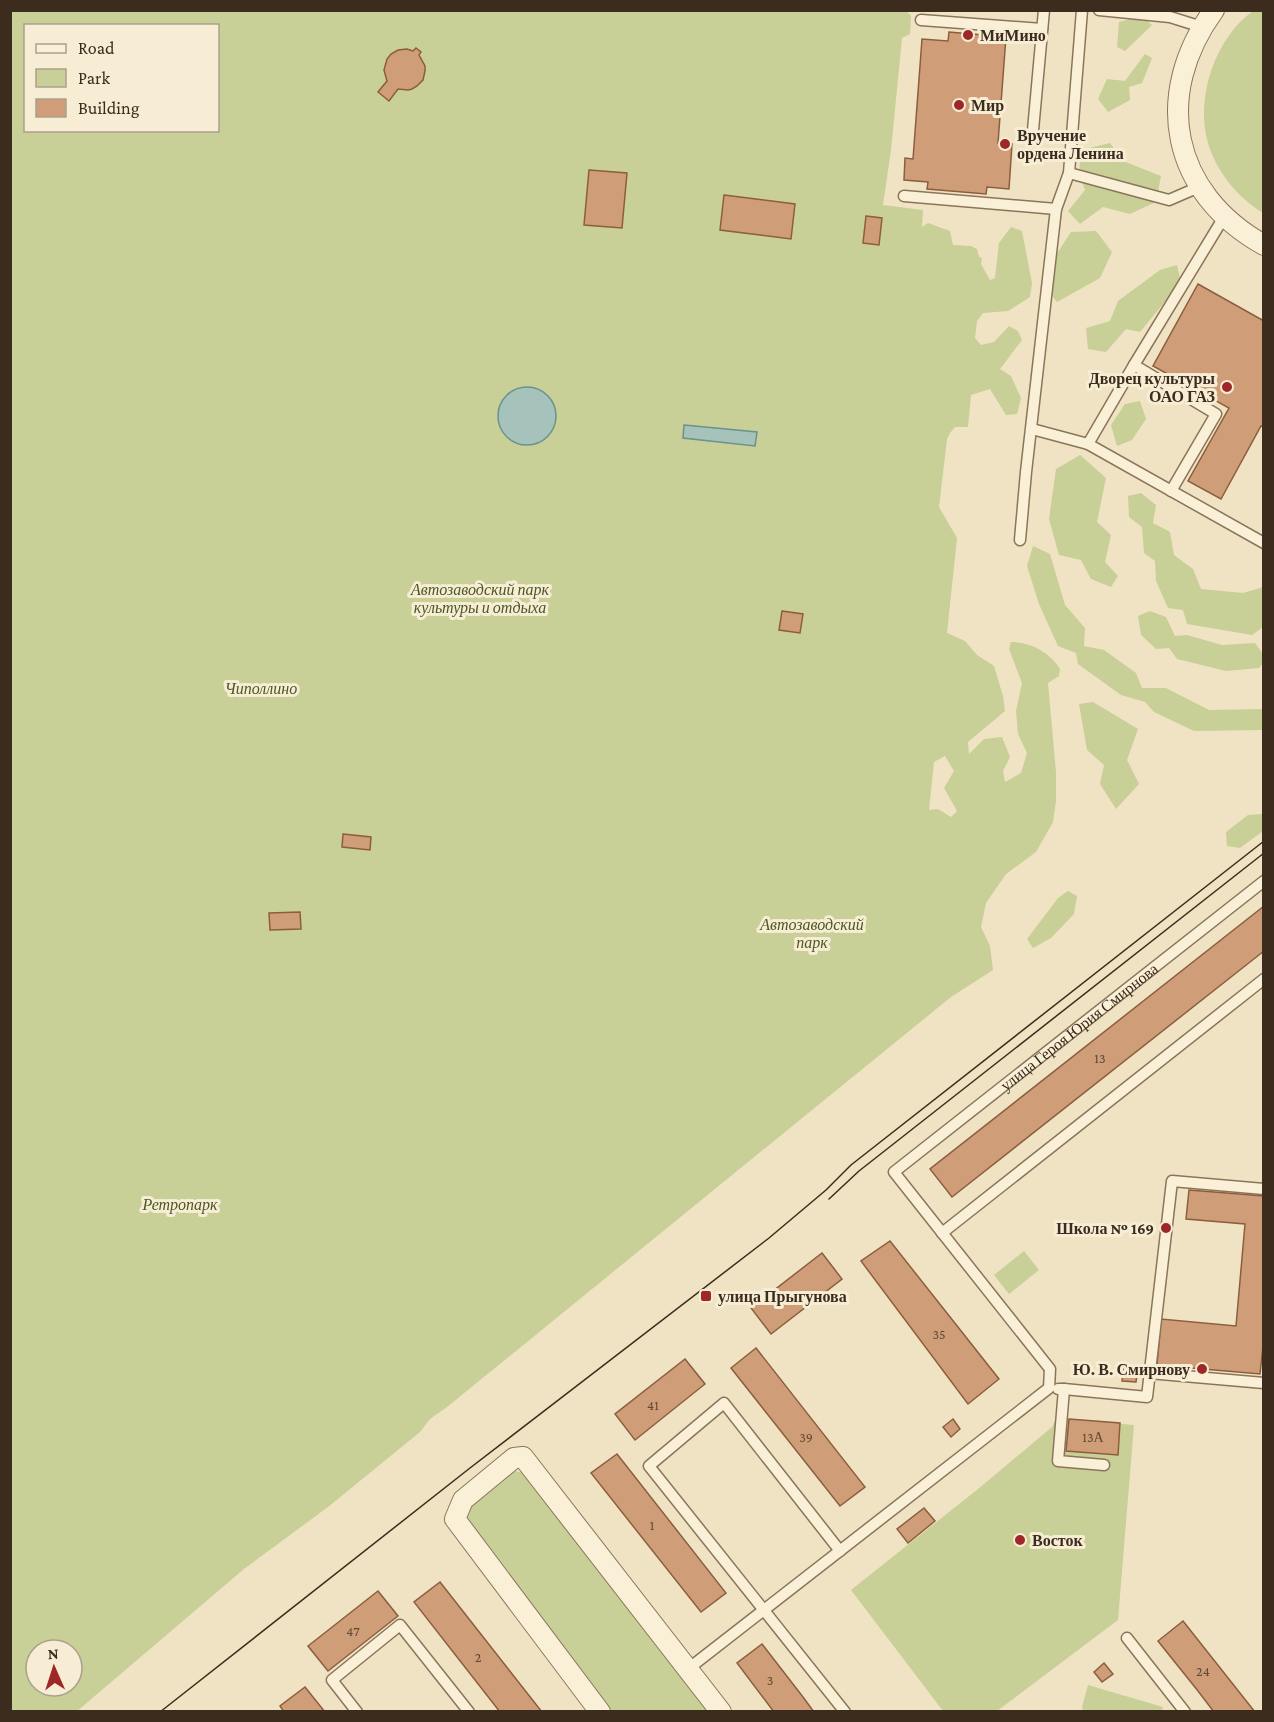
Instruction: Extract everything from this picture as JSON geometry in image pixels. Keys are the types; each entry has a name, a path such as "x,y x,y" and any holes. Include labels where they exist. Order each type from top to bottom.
{"street":[{"path":"1214,10 1202,27 1185,64 1180,88 1178,117 1182,146 1187,164 1199,187 1224,217 1263,244"},
{"path":"599,1711 455,1519 463,1500 514,1458 523,1457 721,1712"}],"lane":[{"path":"1032,141 1044,10"},
{"path":"1020,540 1056,209 1069,173 1082,10"},
{"path":"1099,10 1170,17 1202,27"},
{"path":"921,20 1042,28"},
{"path":"1069,173 1169,201 1199,187"},
{"path":"904,196 1056,209"},
{"path":"1088,444 1224,217"},
{"path":"1134,365 1216,414 1171,491"},
{"path":"1032,429 1088,444 1263,543"},
{"name":"улица Героя Юрия Смирнова","path":"942,1233 894,1172 1263,880"},
{"path":"1049,1388 1050,1368 942,1233 1263,979"},
{"path":"688,1669 1049,1388 1148,1396 1172,1181 1263,1189"},
{"path":"1149,1373 1263,1383"},
{"path":"1065,1389 1058,1461 1104,1465"},
{"path":"840,1551 724,1403 648,1466 845,1712"},
{"path":"357,1712 332,1680 400,1625 469,1712"},
{"path":"1127,1638 1185,1712"}],"green space":[{"name":"Автозаводский парк культуры и отдыха","path":"10,11 907,11 911,16 910,34 902,38 883,205 923,210 922,227 928,223 950,231 953,245 971,246 977,249 979,257 982,258 981,264 990,280 995,278 999,243 1011,227 1022,231 1032,283 1030,297 1008,311 983,313 977,321 975,338 981,345 994,342 1009,326 1018,331 1022,340 1000,369 1011,376 1021,398 1017,414 1006,415 990,389 971,395 968,427 955,427 947,439 939,507 957,538 947,633 965,641 977,655 994,666 1005,711 968,742 969,754 984,739 1002,737 1010,757 1003,771 1005,782 1021,773 1027,753 1018,734 1016,711 1022,683 1009,649 1011,642 1039,649 1060,669 1059,676 1048,683 1056,772 1053,822 1036,852 1006,874 986,903 981,927 990,946 993,970 951,997 430,1419 420,1432 328,1507 244,1569 76,1712 10,1711","holes":["945,756 954,771 944,788 957,811 951,817 938,809 929,810 934,762"]},
{"path":"1253,11 1263,11 1263,213 1237,192 1216,164 1208,143 1204,107 1211,70 1219,53 1228,37"},
{"path":"1141,16 1152,25 1125,51 1117,47 1119,22"},
{"path":"1145,54 1152,58 1142,83 1129,87 1130,100 1108,112 1098,99 1107,79 1125,81"},
{"path":"1110,143 1123,161 1161,176 1156,202 1130,214 1103,207 1080,224 1068,211 1085,190 1079,173 1081,150"},
{"path":"1096,231 1112,252 1100,278 1057,302 1049,292 1054,258 1071,232"},
{"path":"1177,265 1181,282 1140,332 1126,329 1106,352 1088,349 1086,328 1110,321 1118,301 1160,270"},
{"path":"1140,401 1146,419 1132,440 1117,446 1111,425 1125,404"},
{"path":"1080,455 1106,478 1097,522 1111,535 1105,562 1118,576 1111,587 1091,579 1081,560 1059,555 1049,519 1056,469"},
{"path":"1141,493 1156,505 1153,523 1170,532 1174,555 1193,569 1201,589 1243,593 1263,587 1263,627 1252,635 1187,624 1183,610 1168,608 1156,581 1155,561 1144,553 1142,527 1129,517 1128,496"},
{"path":"1033,546 1050,554 1065,605 1085,628 1084,646 1104,650 1136,673 1142,688 1166,688 1209,710 1263,709 1263,730 1194,731 1154,712 1145,702 1121,695 1078,664 1076,653 1058,646 1039,604 1027,566"},
{"path":"1150,611 1166,617 1175,636 1187,635 1222,645 1255,643 1263,654 1263,663 1259,668 1226,671 1177,659 1169,648 1156,649 1141,635 1138,616"},
{"path":"1093,702 1138,729 1127,760 1139,784 1116,809 1100,784 1104,765 1087,750 1079,704"},
{"path":"1262,814 1263,831 1240,848 1227,846 1226,832 1248,815"},
{"path":"1068,891 1077,896 1074,914 1051,938 1033,948 1027,939 1058,898"},
{"path":"1024,1251 1039,1270 1009,1294 994,1275"},
{"name":"Восток","path":"1056,1418 1134,1425 1118,1620 997,1711 943,1711 851,1590 1052,1427"},
{"path":"509,1470 530,1474 715,1711 612,1711 466,1524 468,1505"},
{"path":"1088,1685 1163,1707 1162,1711 1083,1711"}],"water":[{"path":"527,387 543,392 551,400 556,416 551,432 543,440 527,445 511,440 503,432 498,416 503,400 511,392"},
{"path":"684,425 757,432 755,446 683,438"}],"building":[{"name":"Мир","path":"949,32 1006,37 998,143 1012,144 1009,189 987,187 986,194 927,189 928,182 904,180 905,158 913,159 922,39 948,41"},
{"path":"416,48 421,52 419,55 425,66 423,80 412,89 398,89 389,101 378,92 387,81 384,70 387,59 398,50 413,51"},
{"path":"589,170 627,173 622,228 584,225"},
{"path":"724,195 795,204 791,239 720,230"},
{"path":"866,216 882,218 879,245 863,243"},
{"name":"Дворец культуры ОАО ГАЗ","path":"1198,284 1264,321 1264,427 1261,426 1221,499 1188,481 1229,408 1153,366"},
{"path":"782,611 803,614 800,633 779,630"},
{"path":"343,834 371,837 370,850 342,847"},
{"path":"1264,906 1264,951 952,1197 930,1169"},
{"path":"300,912 301,929 270,930 269,913"},
{"path":"1189,1190 1264,1196 1264,1337 1260,1374 1157,1365 1161,1319 1236,1326 1245,1224 1186,1219"},
{"path":"890,1241 999,1379 968,1404 861,1261"},
{"path":"822,1253 842,1279 771,1334 751,1308"},
{"path":"756,1348 865,1487 840,1506 731,1368"},
{"path":"685,1359 705,1384 635,1440 615,1414"},
{"path":"1124,1365 1138,1367 1136,1382 1122,1381"},
{"path":"953,1419 960,1429 951,1437 943,1427"},
{"path":"1069,1419 1120,1423 1118,1455 1066,1451"},
{"path":"617,1454 726,1593 701,1612 591,1473"},
{"path":"924,1508 935,1521 908,1543 897,1529"},
{"path":"440,1582 542,1712 500,1712 414,1602"},
{"path":"378,1591 398,1616 328,1671 308,1646"},
{"path":"1183,1621 1255,1712 1214,1712 1158,1641"},
{"path":"762,1644 814,1712 774,1712 737,1663"},
{"path":"1104,1663 1113,1674 1102,1682 1094,1672"},
{"path":"305,1687 325,1712 284,1712 280,1706"}],"tram line":[{"path":"160,1712 470,1468 769,1238 826,1190 851,1165 1264,841"},
{"path":"829,1199 859,1171 1264,853"}],"place":[{"name":"МиМино","path":"968,35"},
{"name":"Мир","path":"959,105"},
{"name":"Вручение ордена Ленина","path":"1005,144"},
{"name":"Дворец культуры ОАО ГАЗ","path":"1227,387"},
{"name":"Школа № 169","path":"1166,1228"},
{"name":"улица Прыгунова","path":"706,1296"},
{"name":"Ю. В. Смирнову","path":"1202,1369"},
{"name":"Восток","path":"1020,1540"}],"park label":[{"name":"Чиполлино","path":"261,688"},
{"name":"Автозаводский парк","path":"812,933"},
{"name":"Ретропарк","path":"180,1204"}]}
